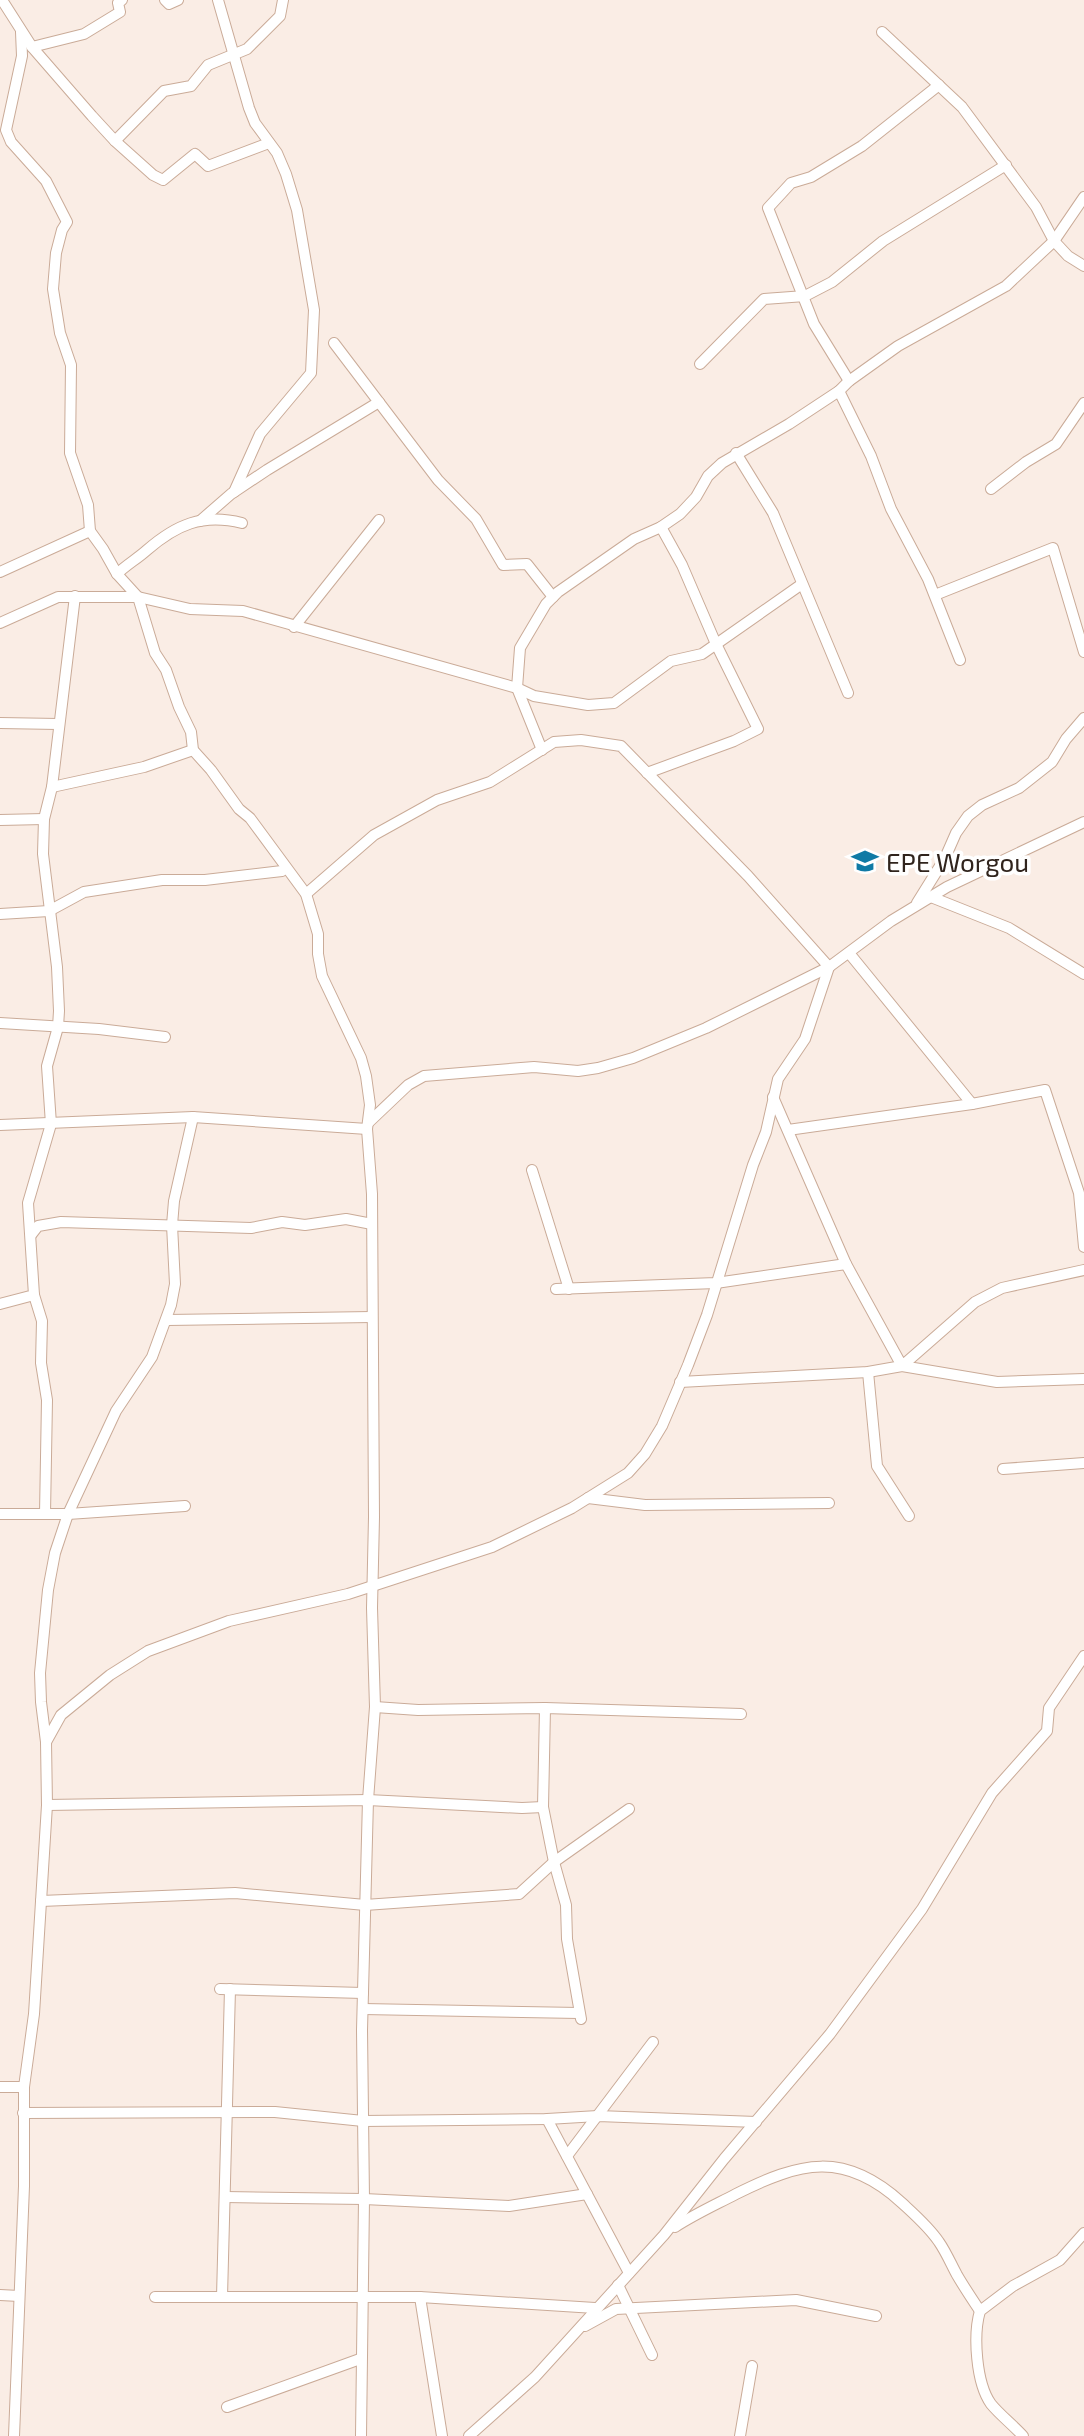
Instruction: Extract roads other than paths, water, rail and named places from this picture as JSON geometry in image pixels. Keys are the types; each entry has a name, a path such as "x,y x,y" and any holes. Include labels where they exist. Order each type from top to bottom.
{"street":[{"path":"2,0 32,47 115,141 153,175 163,180 195,154 208,166 269,143"},
{"path":"32,47 84,34 120,12 118,3 122,0"},
{"path":"165,0 169,4 178,0"},
{"path":"218,0 249,108 277,153 298,210 313,297 311,373 260,434 234,492"},
{"path":"115,141 164,91 191,86 208,65 247,49 280,16 283,0"},
{"path":"21,32 22,56 6,130 11,142 47,181 67,222 56,253 53,289 60,333 71,365 70,453 88,505 90,531 117,574 138,597 156,653 166,670 191,732 193,750 239,809 250,818 306,894 318,934 322,976 349,1031 366,1076 370,1105 367,1126 372,1224 372,1584 375,1707 368,1800 363,1993 361,2436"},
{"path":"882,32 961,107 1036,207 1054,241 1068,256 1084,266"},
{"path":"849,381 814,324 768,208 791,183 811,177 862,146 939,85"},
{"path":"0,150 11,142"},
{"path":"701,364 764,299 805,296 832,282 883,241 1006,165"},
{"path":"542,750 517,688 520,648 545,604 634,539 661,527 680,514 696,498 708,476 736,453 789,424 839,391 898,346 1006,286 1054,241 1084,197"},
{"path":"334,342 438,480 476,519 503,565 527,564 553,597"},
{"path":"839,391 871,456 891,509 935,595 960,660"},
{"path":"200,521 234,492 379,402"},
{"path":"991,489 1026,462 1056,444 1084,403"},
{"path":"736,453 773,513 848,693"},
{"path":"117,574 158,539 187,523 217,520 242,523"},
{"path":"294,627 379,520"},
{"path":"647,774 734,741 758,729 716,645 682,565 661,527"},
{"path":"0,572 90,531"},
{"path":"935,595 1054,548 1084,652"},
{"path":"0,623 58,597 75,596 138,597 190,609 243,611 517,688 534,696 588,705 614,702 671,661 702,654 802,584"},
{"path":"45,1514 47,1399 41,1363 42,1321 34,1294 29,1203 51,1124 47,1066 58,1027 57,967 43,854 44,819 52,787 75,596"},
{"path":"915,907 968,816 982,805 1019,788 1043,770 1052,762 1066,739 1084,718"},
{"path":"0,723 58,724"},
{"path":"306,894 380,831 437,800 490,782 554,743 581,740 621,746 748,876 830,967"},
{"path":"52,787 144,767 193,750"},
{"path":"0,820 44,819"},
{"path":"0,1125 193,1117 367,1126 408,1085 424,1076 534,1067 578,1071 613,1064 706,1027 830,967 931,897 1084,822"},
{"path":"0,914 49,911 84,892 162,880 205,880 282,871 286,868"},
{"path":"931,897 1009,928 1084,974"},
{"path":"849,953 972,1104"},
{"path":"46,1742 61,1715 110,1675 148,1651 229,1622 348,1594 372,1584 451,1563 492,1548 588,1499 628,1473 645,1454 662,1426 701,1333 753,1165 766,1132 778,1079 805,1039 830,967"},
{"path":"0,1023 99,1029 165,1037"},
{"path":"788,1130 972,1104 1045,1090 1081,1193 1084,1247"},
{"path":"773,1097 846,1264 902,1366"},
{"path":"14,2436 24,2186 24,2087 34,2014 47,1805 46,1742 41,1702 43,1634 48,1590 55,1553 68,1514 116,1411 152,1357 167,1320 175,1284 172,1225 174,1201 193,1117"},
{"path":"532,1170 569,1289"},
{"path":"32,1235 38,1226 61,1222 251,1228 282,1222 305,1225 346,1219 372,1224"},
{"path":"556,1289 716,1283 846,1264"},
{"path":"902,1366 975,1303 1002,1288 1084,1270"},
{"path":"0,1304 34,1294"},
{"path":"167,1320 372,1317"},
{"path":"680,1382 868,1372 902,1366 997,1382 1084,1378"},
{"path":"868,1372 877,1466 909,1516"},
{"path":"1003,1469 1084,1463"},
{"path":"588,1499 645,1505 829,1503"},
{"path":"0,1514 68,1514 185,1506"},
{"path":"469,2436 534,2377 664,2235 724,2159 830,2034 922,1909 992,1793 1046,1731 1049,1708 1084,1656"},
{"path":"375,1707 418,1710 545,1708 741,1714"},
{"path":"363,2009 580,2016 567,1939 566,1905 543,1807 545,1708"},
{"path":"47,1805 368,1800 543,1807"},
{"path":"41,1901 235,1893 365,1906 519,1894 554,1862 629,1809"},
{"path":"222,2297 229,2112 225,1989 363,1993"},
{"path":"567,2157 653,2042"},
{"path":"0,2087 24,2087"},
{"path":"23,2113 275,2112 363,2121 598,2116 756,2122"},
{"path":"547,2119 629,2273"},
{"path":"664,2235 699,2211 779,2174 804,2167 827,2166 867,2176 892,2194 938,2241 980,2311 975,2337 981,2377 990,2403 1023,2436"},
{"path":"225,2197 364,2199 509,2206 586,2194"},
{"path":"980,2311 1013,2286 1060,2260 1084,2233"},
{"path":"618,2285 652,2355"},
{"path":"0,2295 19,2296"},
{"path":"155,2297 420,2297 595,2308"},
{"path":"420,2297 442,2436"},
{"path":"579,2329 616,2309 796,2300 876,2316"},
{"path":"227,2407 360,2359"},
{"path":"740,2436 751,2366"}],"place":[{"name":"EPE Worgou","path":"865,861"}]}
